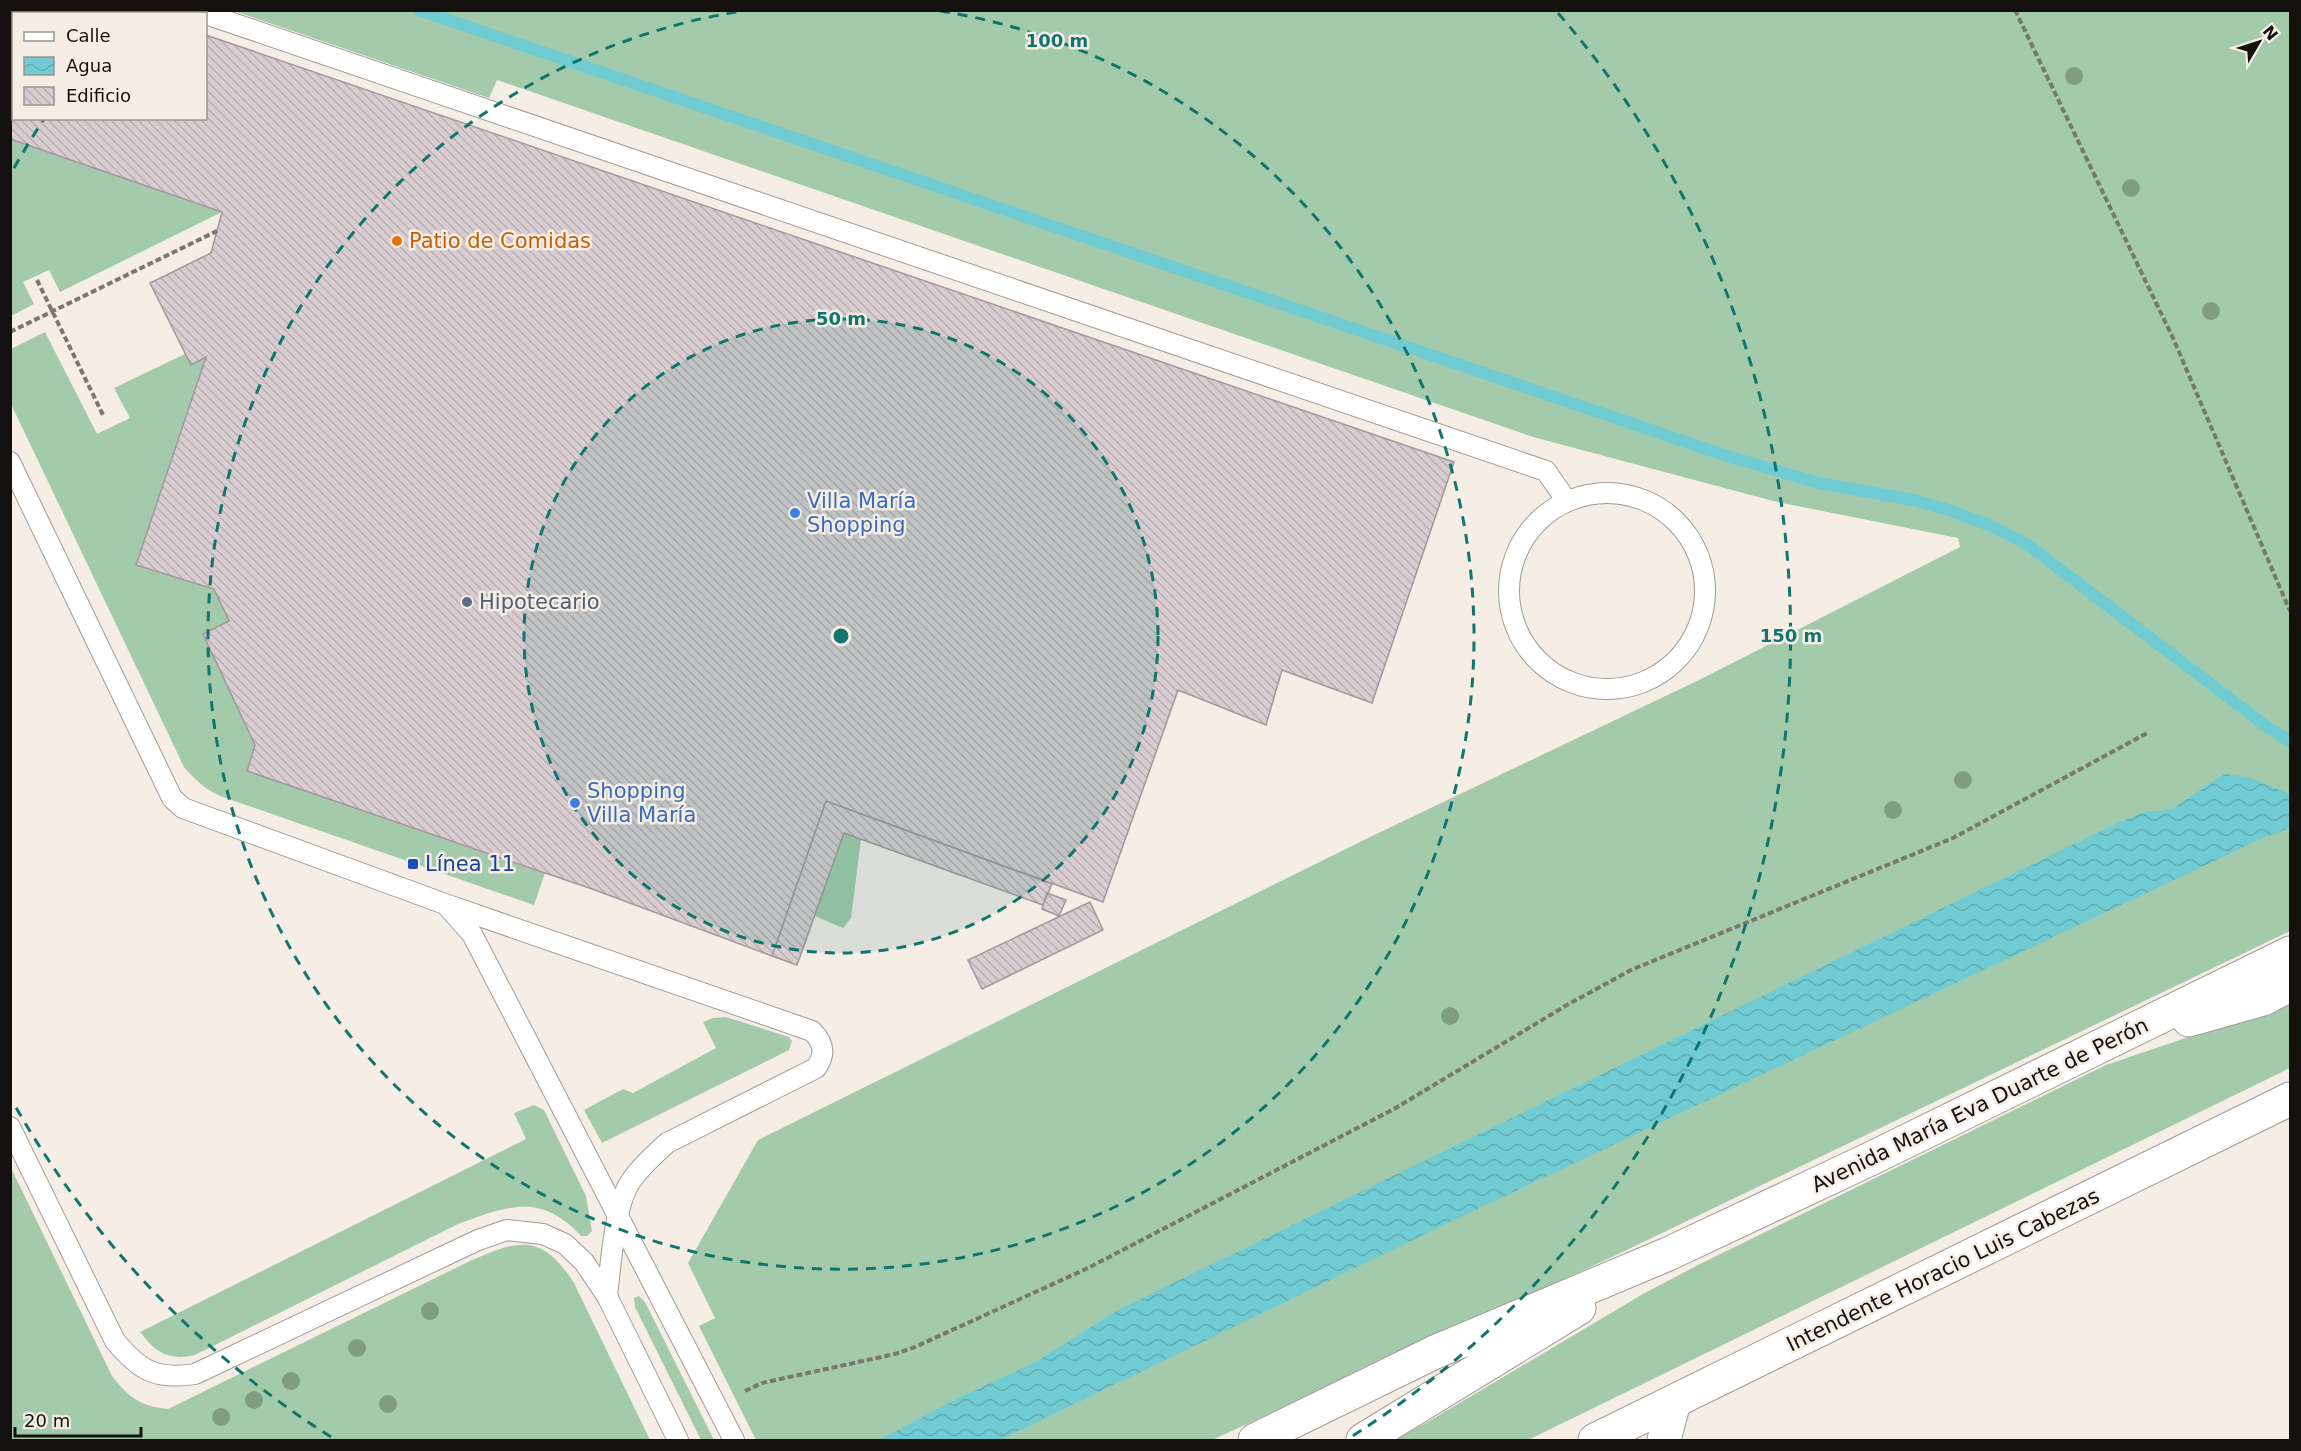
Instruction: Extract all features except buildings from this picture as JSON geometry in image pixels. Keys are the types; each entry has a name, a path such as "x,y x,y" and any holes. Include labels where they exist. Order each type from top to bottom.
{"main road":[{"name":"Avenida María Eva Duarte de Perón","path":"1255,1440 1435,1352 1668,1254 2290,953"},
{"path":"2112,1041 2263,999 2290,985"},
{"name":"Intendente Horacio Luis Cabezas","path":"1595,1440 2290,1099"},
{"name":"Avenida María Eva Duarte de Perón","path":"1363,1440 1668,1254"},
{"path":"1664,1440 1674,1402"}],"lane":[{"path":"207,15 1546,471 1566,501"},
{"path":"10,462 172,798 183,808 445,904 801,1027 812,1031 819,1039 824,1050 822,1060 816,1068 667,1143 630,1182 618,1218 607,1296"},
{"path":"1599,492 1633,496 1663,510 1687,532 1701,560 1706,592 1701,624 1687,651 1664,673 1635,687 1603,691 1572,684 1545,668 1523,644 1510,613 1509,579 1518,547 1538,519 1566,501 1599,492"},
{"path":"445,904 472,934 734,1440"},
{"path":"10,1127 115,1341 130,1359 147,1371 164,1376 195,1374 478,1240 507,1230 543,1234 565,1244 584,1262 607,1296 678,1440"}],"path":[{"path":"2015,10 2174,338 2290,611"},
{"path":"10,332 217,231"},
{"path":"37,279 104,417"},
{"path":"743,1392 762,1383 895,1354 915,1347 1088,1268 1394,1109 1567,1005 1631,970 1788,908 1953,838 2150,732"}],"green space":[{"path":"234,11 2290,11 2290,931 1610,1258 1212,1440 756,1440 699,1326 715,1318 688,1263 758,1140 1368,838 1701,679 1960,547 1958,538 1777,502 1533,437 497,80 489,98"},
{"path":"11,139 222,212 60,292 49,270 23,282 34,304 11,316"},
{"path":"45,332 97,434 130,418 114,388 185,354 191,365 206,357 136,565 214,589 229,621 203,634 255,745 248,771 545,873 534,905 220,796 200,784 184,767 11,404 11,349"},
{"path":"844,833 861,839 851,918 843,928 815,916"},
{"path":"2290,1000 2290,1068 1528,1440 1393,1440 1426,1423 1643,1294 1698,1265 2106,1065 2271,1009"},
{"path":"726,1017 789,1037 792,1041 789,1050 602,1143 584,1110 623,1089 633,1093 716,1048 703,1022"},
{"path":"534,1105 544,1110 586,1196 592,1231 587,1236 581,1236 552,1213 537,1208 508,1208 458,1224 195,1355 178,1357 164,1354 140,1332 526,1139 514,1113"},
{"path":"11,1168 112,1376 124,1390 143,1403 168,1409 470,1261 502,1248 528,1245 540,1248 551,1255 574,1283 650,1440 11,1440"},
{"path":"639,1296 645,1302 714,1440 701,1440 635,1307 634,1298"}],"water":[{"path":"2224,774 2248,777 2290,794 2290,828 2263,838 1452,1221 1000,1440 879,1440 962,1396 1034,1363 1118,1310 2113,825 2145,812 2172,809"}],"waterway":[{"path":"419,10 1727,456 1819,483 1913,500 1952,511 1991,526 2028,545 2270,729 2290,741"}],"place":[{"name":"Patio de Comidas","path":"397,241"},
{"name":"Villa María Shopping","path":"795,513"},
{"name":"Hipotecario","path":"467,602"},
{"name":"Shopping Villa María","path":"575,803"},
{"name":"Línea 11","path":"413,864"}]}
